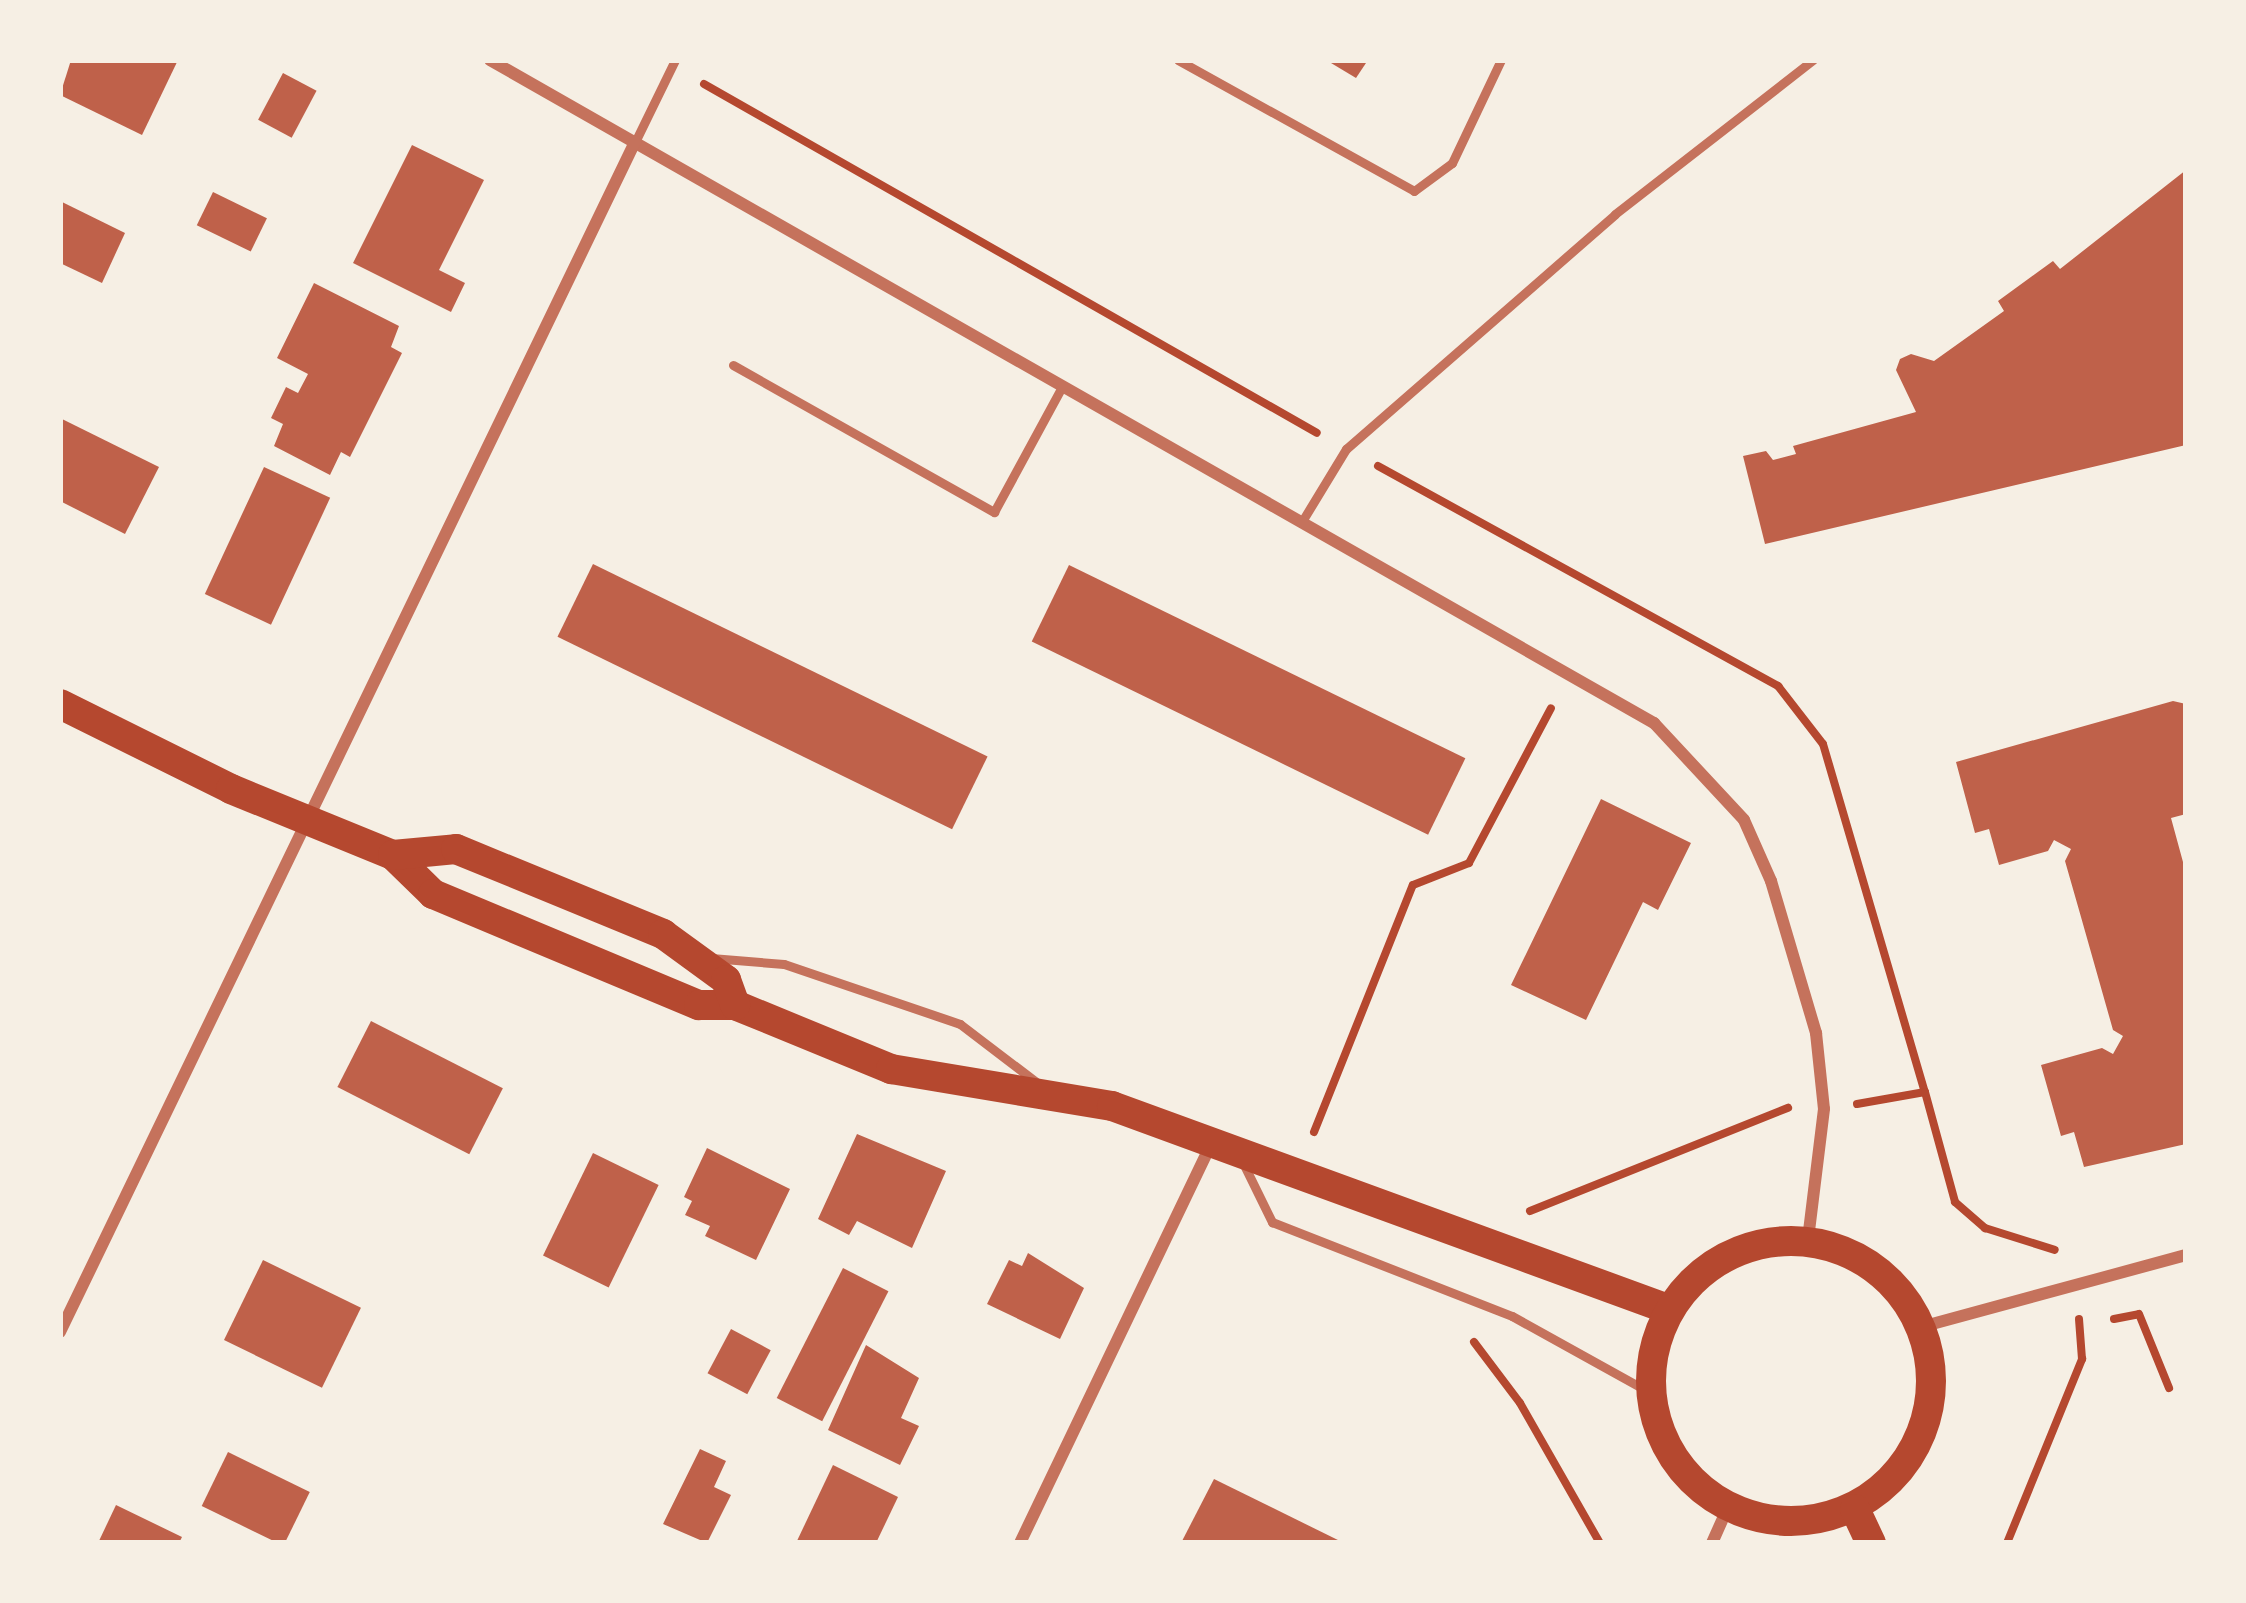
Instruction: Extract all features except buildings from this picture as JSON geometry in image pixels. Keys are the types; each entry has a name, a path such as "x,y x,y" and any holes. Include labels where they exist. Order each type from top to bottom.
{"main road":[{"path":"60,704 307,823 393,855 433,894 699,1005 735,1005 891,1069 1055,1096 1224,1145 1668,1309"},
{"path":"393,855 456,849 663,934 726,980 735,1005"},
{"path":"1768,1240 1808,1240 1881,1272 1921,1327 1931,1384 1926,1418 1893,1478 1856,1509 1798,1522 1728,1507 1688,1479 1661,1439 1649,1391 1652,1349 1668,1309 1710,1263 1768,1240"},
{"path":"1856,1509 1871,1543"}],"street":[{"path":"490,60 1301,523 1571,671 1654,723 1744,820 1772,881 1816,1034 1824,1109 1808,1240"},
{"path":"60,1331 635,142"},
{"path":"1019,1543 1224,1145"},
{"path":"1921,1327 2186,1255"},
{"path":"1712,1543 1728,1507"}],"lane":[{"path":"1178,60 1414,191 1451,163 1501,60"},
{"path":"1301,523 1346,449 1615,214 1813,60"},
{"path":"635,142 674,63"},
{"path":"734,365 994,512 1062,386"},
{"path":"695,957 784,964 960,1024 1055,1096"},
{"path":"1224,1145 1272,1222 1586,1352 1649,1391"}],"path":[{"path":"674,63 1346,449 1778,686 1823,744 1955,1202 1985,1228 2058,1251 2071,1288 2082,1359 2007,1543"},
{"path":"1298,1172 1413,885 1469,863 1571,671"},
{"path":"1505,1248 1521,1218 1544,1201 1600,1187 1755,1117 1925,1092"},
{"path":"1481,1306 1470,1332 1483,1362 1520,1402 1600,1543"},
{"path":"2145,1341 2169,1388"}]}
